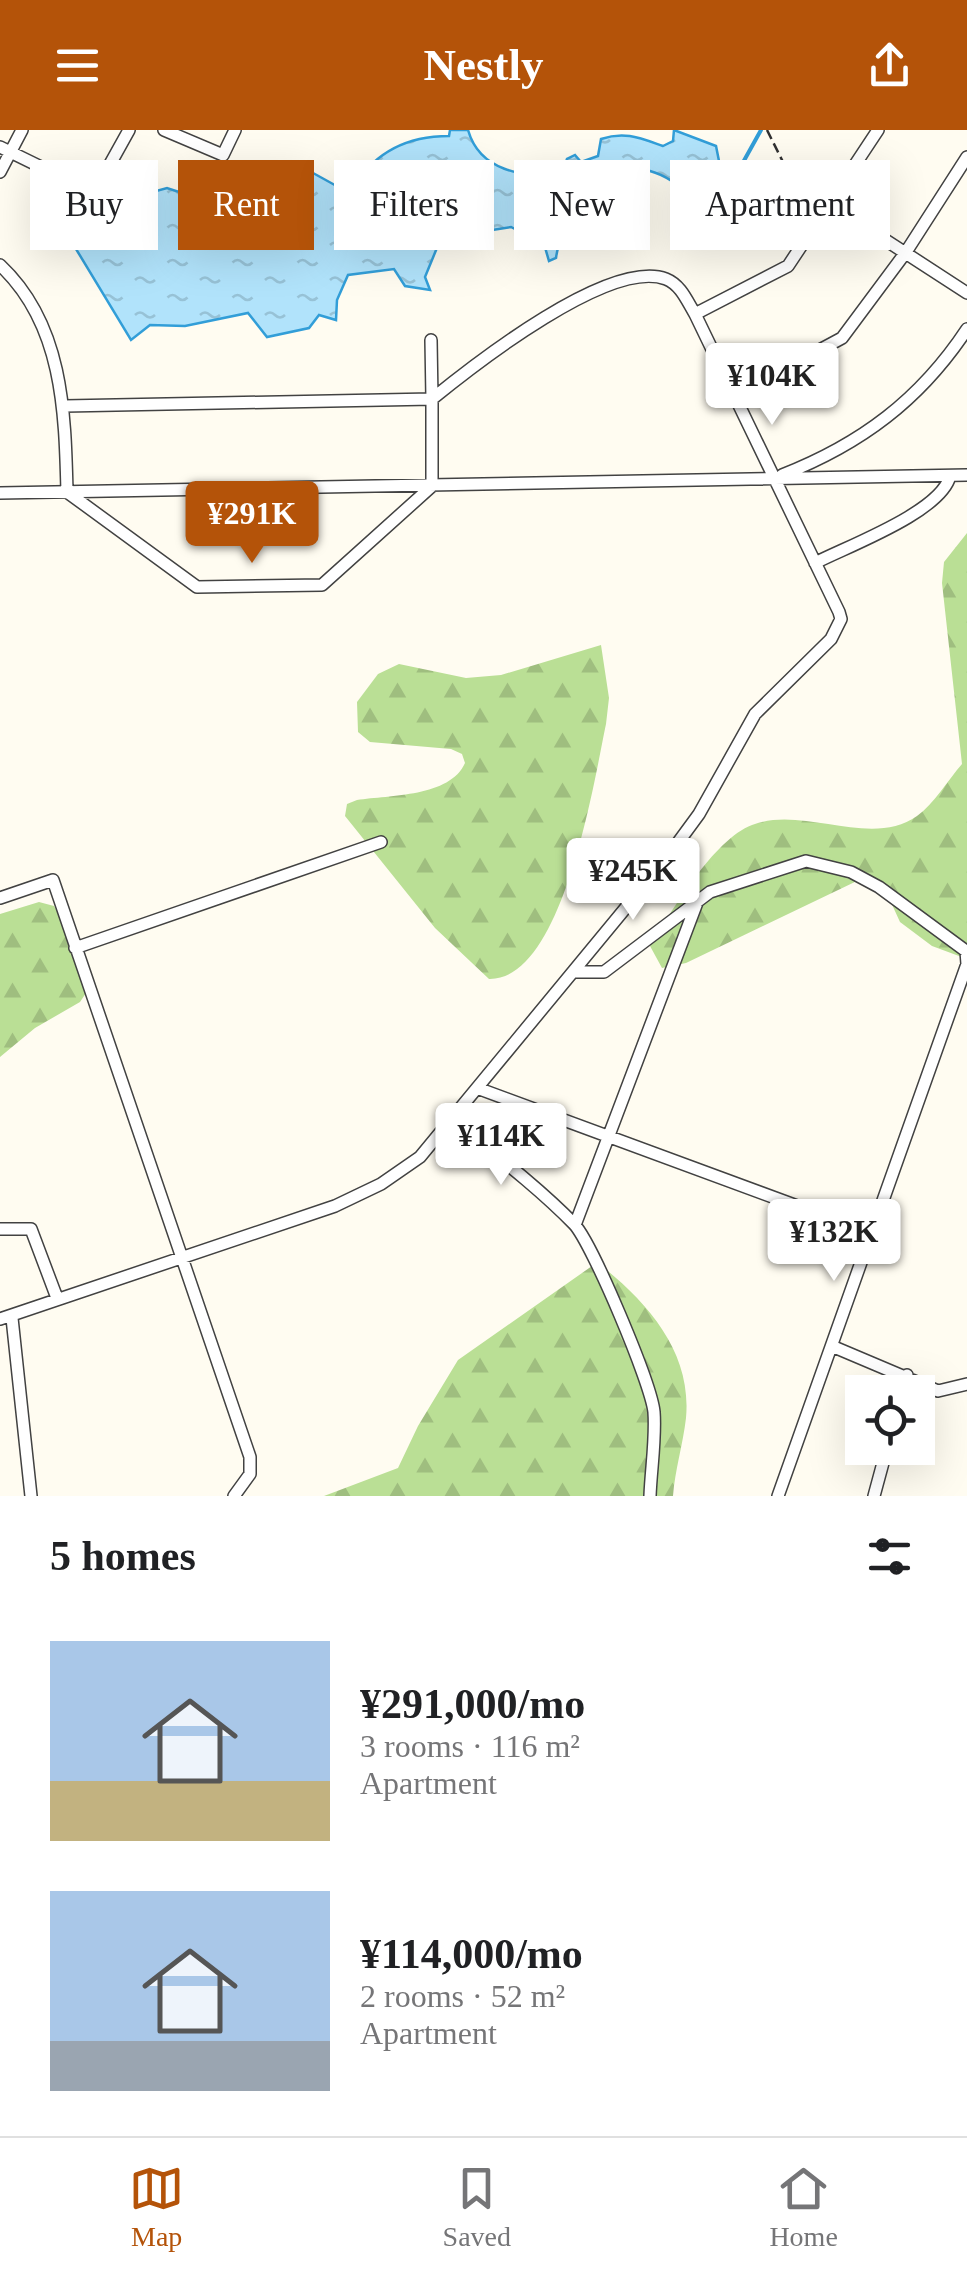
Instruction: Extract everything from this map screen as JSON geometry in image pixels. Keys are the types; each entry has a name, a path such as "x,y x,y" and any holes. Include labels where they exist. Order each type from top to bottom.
{"street":[{"path":"0,172 5,150 22,130"},
{"path":"5,150 94,193 129,130"},
{"path":"164,130 223,155 235,130"},
{"path":"859,160 878,130"},
{"path":"734,396 842,338 906,252 967,157"},
{"path":"890,242 967,292"},
{"path":"694,314 782,271 797,250"},
{"path":"0,265 18,282 43,327 65,406 67,492"},
{"path":"31,1496 6,1318 181,1255 335,1206 381,1184 420,1157 699,814 755,714 835,632 839,612 682,290 665,279 616,282 506,341 432,399 65,406"},
{"path":"773,478 858,438 892,417 932,378 967,329"},
{"path":"67,492 197,587 322,585 432,486 431,340"},
{"path":"0,493 967,475"},
{"path":"814,563 910,516 943,494 950,476"},
{"path":"75,948 380,842"},
{"path":"574,972 604,972 698,900 806,861 829,864 879,887 966,951 967,964 778,1496"},
{"path":"0,898 54,880 250,1456 250,1474 234,1496"},
{"path":"575,1225 698,900"},
{"path":"477,1088 873,1234"},
{"path":"452,1120 575,1225 595,1252 603,1285 648,1386 654,1414 650,1496"},
{"path":"0,1229 31,1229 57,1298"},
{"path":"834,1346 938,1390 967,1384"},
{"path":"874,1496 882,1465"}],"path":[{"path":"767,130 782,160"}],"green space":[{"path":"967,533 967,959 932,946 900,922 889,898 859,880 686,963 662,968 650,946 709,860 738,833 772,820 879,829 899,825 923,811 962,764 942,583 944,562"},
{"path":"601,645 609,698 606,724 571,874 537,948 515,971 489,979 435,928 345,816 347,804 357,800 418,792 446,782 465,763 462,754 451,749 370,742 358,732 357,702 378,674 399,664 466,678 501,675"},
{"path":"39,902 54,906 88,966 88,990 80,1002 35,1028 0,1057 0,914"},
{"path":"592,1266 603,1267 637,1298 675,1352 686,1395 686,1418 673,1496 324,1496 398,1468 458,1360"}],"water":[{"path":"450,130 468,130 488,160 377,160 407,142 449,136"},
{"path":"674,130 716,146 719,160 670,160 668,179 650,171 650,160 587,160 598,156 601,139 625,136 663,146 673,141"},
{"path":"494,164 514,172 514,229 494,230"},
{"path":"314,174 334,185 334,250 436,250 425,277 430,290 405,286 394,269 348,275 337,300 336,320 319,315 309,328 267,337 248,313 185,326 150,325 131,340 77,250 158,250 158,191 167,188 178,192 178,250 314,250"},
{"path":"546,250 557,250 556,258 549,261"}],"waterway":[{"path":"744,160 761,130"}]}
